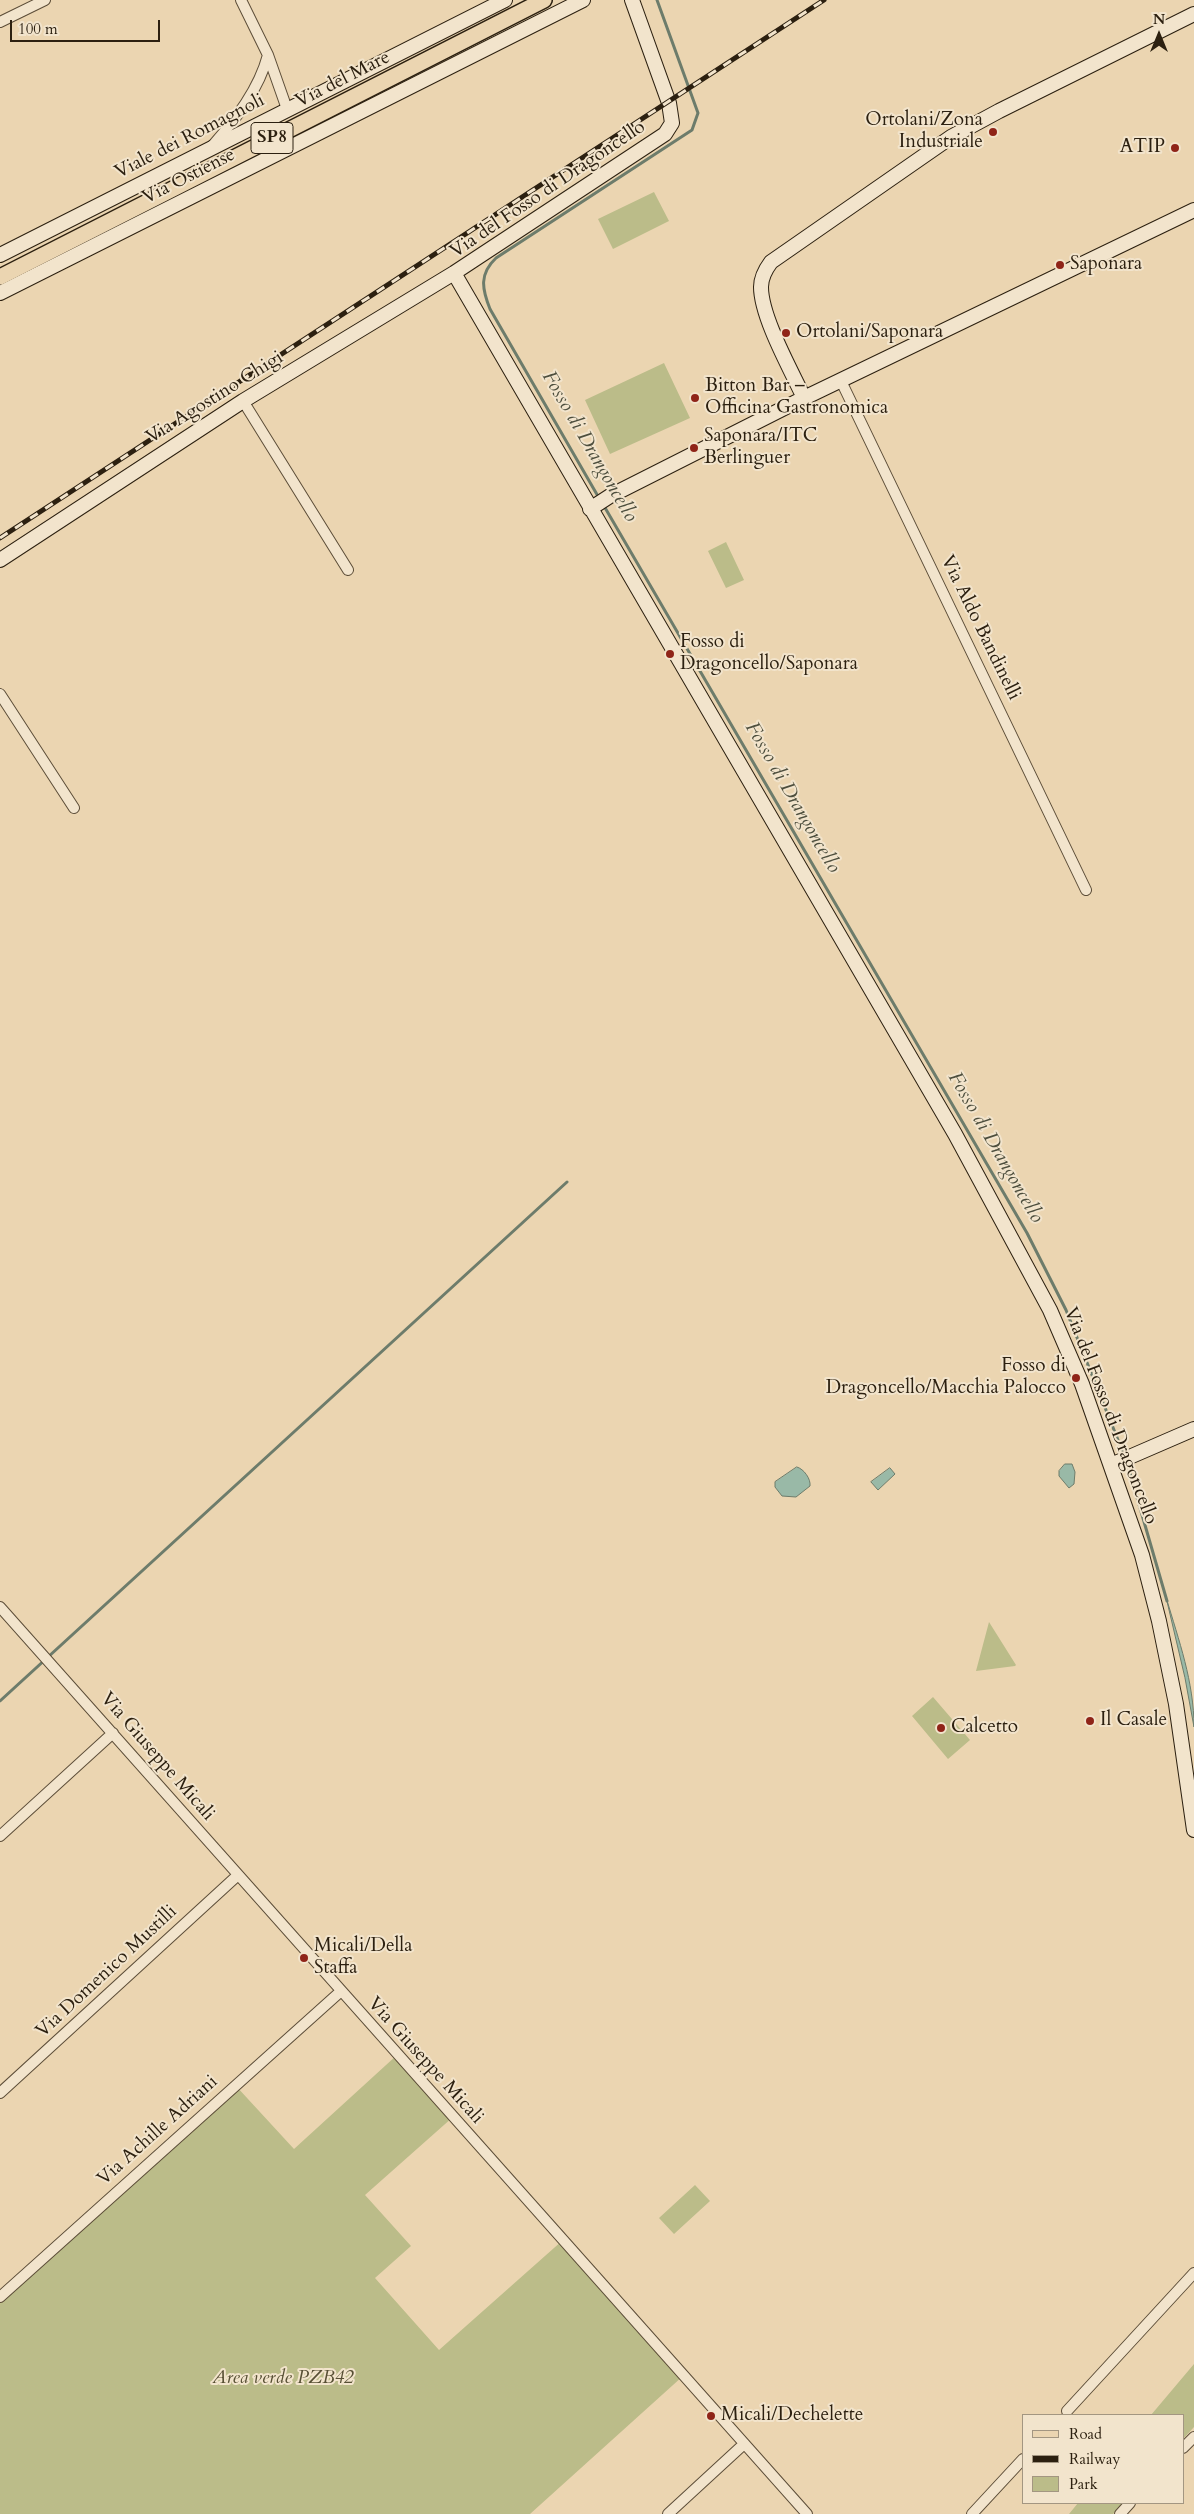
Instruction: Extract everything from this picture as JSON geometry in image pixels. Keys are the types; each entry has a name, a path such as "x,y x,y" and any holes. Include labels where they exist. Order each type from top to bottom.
{"main road":[{"name":"Via del Mare","path":"0,277 544,0"}],"street":[{"path":"0,22 45,0"},
{"path":"241,0 268,55 287,109"},
{"name":"Viale dei Romagnoli","path":"0,255 505,0"},
{"name":"Via Ostiense","path":"0,293 583,0"},
{"name":"Via del Fosso di Dragoncello","path":"632,0 666,90 672,115 670,128 660,138 454,273 960,1143 1050,1310 1082,1384 1121,1460 1176,1704 1194,1830"},
{"path":"804,398 763,303 762,276 771,262 920,157 965,128 1194,14"},
{"path":"212,147 231,125 255,87 268,55"},
{"path":"592,508 610,496 804,398 1194,210"},
{"name":"Via Agostino Chigi","path":"0,560 243,401 454,273"},
{"name":"Via Aldo Bandinelli","path":"841,381 1086,890"},
{"path":"243,401 348,570"},
{"path":"0,694 74,808"},
{"path":"1121,1460 1194,1429"},
{"name":"Via Giuseppe Micali","path":"0,1607 340,1992 807,2514"},
{"path":"0,1836 113,1734"},
{"name":"Via Domenico Mustilli","path":"0,2093 238,1875"},
{"name":"Via Achille Adriani","path":"0,2297 340,1992"},
{"path":"1067,2411 1194,2273"},
{"path":"1184,2447 1194,2437"},
{"path":"668,2514 744,2444"},
{"path":"972,2514 1022,2460"},
{"path":"1120,2514 1129,2504"}],"green space":[{"path":"654,192 669,221 613,249 598,219"},
{"path":"664,363 690,418 610,454 585,400"},
{"path":"726,542 744,580 726,588 708,551"},
{"path":"989,1622 1016,1665 1015,1666 976,1671"},
{"name":"Calcetto","path":"933,1697 970,1740 948,1759 912,1716"},
{"name":"Area verde PZB42","path":"397,2055 453,2117 365,2195 411,2246 375,2278 439,2350 563,2240 683,2376 530,2514 0,2514 0,2297 236,2086 294,2149"},
{"path":"695,2185 710,2201 674,2234 659,2218"},
{"path":"1194,2364 1194,2427 1184,2438 1184,2414 1152,2414"},
{"path":"1077,2504 1122,2504 1113,2514 1069,2514"}],"shaded area":[{"path":"1065,1464 1072,1464 1075,1472 1074,1484 1069,1488 1059,1476 1059,1471"},
{"path":"797,1467 806,1475 810,1486 796,1497 782,1496 775,1487 775,1482"},
{"path":"890,1468 895,1474 878,1490 871,1482"},
{"path":"1166,1597 1189,1678 1194,1727 1185,1678"}],"waterway":[{"name":"Fosso di Drangoncello","path":"599,498 490,309 485,295 484,282 487,270 496,258 692,130 698,113 657,0"},
{"name":"Fosso di Drangoncello","path":"604,506 1027,1233 1066,1310 1124,1455"},
{"path":"0,1701 567,1182"},
{"name":"Fosso di Drangoncello","path":"1127,1463 1167,1601"}],"railway":[{"path":"0,538 824,0"}],"place":[{"name":"Ortolani/Zona Industriale","path":"993,132"},
{"name":"ATIP","path":"1175,148"},
{"name":"Saponara","path":"1060,265"},
{"name":"Ortolani/Saponara","path":"786,333"},
{"name":"Bitton Bar – Officina Gastronomica","path":"695,398"},
{"name":"Saponara/ITC Berlinguer","path":"694,448"},
{"name":"Fosso di Dragoncello/Saponara","path":"670,654"},
{"name":"Fosso di Dragoncello/Macchia Palocco","path":"1076,1378"},
{"name":"Il Casale","path":"1090,1721"},
{"name":"Calcetto","path":"941,1728"},
{"name":"Micali/Della Staffa","path":"304,1958"},
{"name":"Micali/Dechelette","path":"711,2416"}]}
